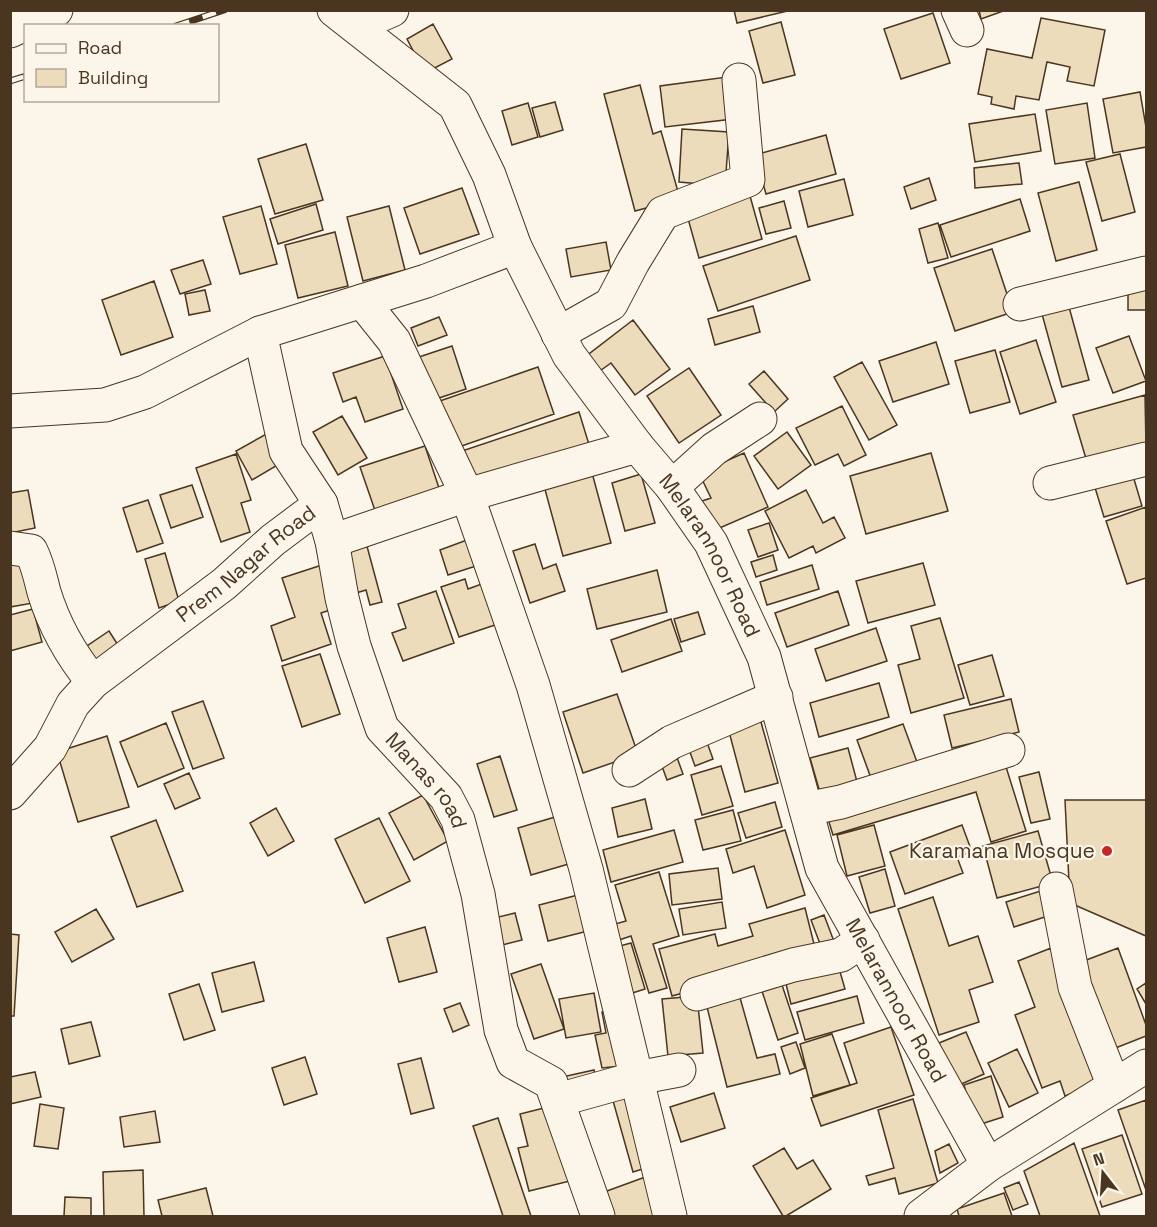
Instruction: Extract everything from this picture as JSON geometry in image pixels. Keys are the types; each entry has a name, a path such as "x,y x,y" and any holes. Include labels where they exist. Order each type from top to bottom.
{"street":[{"path":"25,24 56,10"},
{"path":"345,18 392,10"},
{"name":"Melarannoor Road","path":"345,18 455,105 489,175 515,247 569,355 637,446 672,487 711,543 764,657 822,868 988,1165"},
{"path":"10,31 24,25"},
{"path":"558,334 611,304 663,213 748,180 739,80"},
{"path":"10,411 105,405 146,392 260,333 426,281 515,247"},
{"path":"1020,304 1146,273"},
{"path":"362,301 394,341 467,495 540,708 586,869 670,1216"},
{"name":"Prem Nagar Road","path":"10,793 50,748 73,704 93,682 224,584 273,540 321,504 286,451 260,333"},
{"path":"672,487 714,449 760,419"},
{"path":"332,541 467,495 637,446"},
{"path":"1050,483 1146,459"},
{"name":"Manas road","path":"321,504 332,541 342,598 354,646 382,728 446,797 458,820 478,894 501,1030 513,1062 551,1083 598,1216"},
{"path":"10,548 31,551 39,568 44,592 56,622 73,657 93,682"},
{"path":"629,770 672,742 776,697"},
{"path":"806,809 841,802 1008,750"},
{"path":"1056,889 1075,987 1114,1086"},
{"path":"698,993 793,965 841,955 863,940"},
{"path":"921,1216 988,1165 1146,1066"},
{"path":"558,1100 637,1078 679,1070"}],"building":[{"path":"734,10 792,10 737,23"},
{"path":"979,10 1006,10 981,19"},
{"path":"933,13 950,63 901,79 884,29"},
{"path":"1041,18 1105,30 1094,86 1067,81 1070,67 1047,62 1039,100 1016,96 1014,109 991,104 992,97 978,94 987,49 1032,58"},
{"path":"781,22 795,75 763,83 749,31"},
{"path":"433,24 452,59 425,73 407,39"},
{"path":"727,77 733,119 665,127 660,86"},
{"path":"640,85 653,134 661,131 680,199 635,211 604,94"},
{"path":"1140,92 1146,127 1146,147 1113,153 1103,99"},
{"path":"555,102 563,130 540,137 532,108"},
{"path":"528,103 538,137 512,145 502,111"},
{"path":"1087,103 1095,158 1055,164 1046,110"},
{"path":"1035,114 1041,151 975,162 969,124"},
{"path":"682,129 729,132 725,186 679,182"},
{"path":"826,135 836,174 766,194 755,155"},
{"path":"306,144 323,200 275,214 258,159"},
{"path":"1120,154 1135,212 1102,221 1086,162"},
{"path":"1019,163 1022,184 975,188 974,168"},
{"path":"929,178 936,200 911,209 904,187"},
{"path":"844,179 853,215 808,227 799,191"},
{"path":"1079,182 1097,250 1056,261 1038,193"},
{"path":"462,188 479,234 420,254 404,208"},
{"path":"750,196 762,239 699,258 687,215"},
{"path":"1020,199 1030,231 951,257 940,225"},
{"path":"784,201 791,228 766,234 759,208"},
{"path":"316,204 323,230 278,244 270,219"},
{"path":"261,206 277,264 240,274 223,217"},
{"path":"389,206 405,270 363,281 347,217"},
{"path":"938,223 948,258 928,263 919,229"},
{"path":"335,232 348,286 298,298 285,245"},
{"path":"796,236 810,280 718,311 703,266"},
{"path":"606,242 611,270 571,277 566,249"},
{"path":"992,249 1013,312 955,331 934,268"},
{"path":"203,260 211,284 180,294 171,270"},
{"path":"154,281 173,337 121,355 102,300"},
{"path":"1128,285 1146,285 1146,310 1128,310"},
{"path":"205,290 210,311 189,315 185,294"},
{"path":"1066,296 1089,380 1062,387 1039,303"},
{"path":"753,306 760,332 715,345 708,319"},
{"path":"439,317 447,335 418,346 411,328"},
{"path":"633,320 670,369 635,395 611,363 597,373 585,357"},
{"path":"1129,336 1146,381 1113,393 1096,348"},
{"path":"1036,340 1056,402 1020,414 1000,352"},
{"path":"936,342 949,384 893,402 879,361"},
{"path":"452,346 466,389 433,400 419,357"},
{"path":"995,350 1010,402 970,413 955,361"},
{"path":"385,356 403,409 365,422 356,397 343,402 333,373"},
{"path":"862,362 897,425 869,440 834,377"},
{"path":"538,367 554,414 450,450 434,403"},
{"path":"689,368 721,415 679,443 647,396"},
{"path":"764,371 788,399 774,412 749,384"},
{"path":"1145,395 1146,447 1087,462 1073,415"},
{"path":"842,406 866,455 844,466 838,454 815,465 796,428"},
{"path":"579,412 591,451 469,492 456,453"},
{"path":"342,416 367,458 338,475 313,432"},
{"path":"270,432 286,460 252,480 236,451"},
{"path":"787,432 811,465 778,489 754,456"},
{"path":"425,446 443,500 379,522 360,467"},
{"path":"744,453 768,507 715,530 702,501 711,498 699,473"},
{"path":"931,453 948,511 866,534 850,476"},
{"path":"236,454 251,500 241,503 250,532 221,542 196,468"},
{"path":"591,469 611,543 563,556 543,482"},
{"path":"1131,469 1142,506 1104,517 1093,481"},
{"path":"641,474 655,523 625,531 612,483"},
{"path":"192,485 203,517 171,528 160,495"},
{"path":"28,490 35,528 10,533 10,493"},
{"path":"806,490 823,523 834,517 845,538 816,553 813,546 789,558 765,511"},
{"path":"148,500 163,543 137,552 123,508"},
{"path":"1146,507 1146,578 1127,584 1106,521"},
{"path":"769,523 778,550 758,557 748,530"},
{"path":"364,535 382,602 370,605 366,590 356,593 342,541"},
{"path":"467,540 476,566 448,575 440,550"},
{"path":"535,544 543,569 556,564 565,591 530,603 513,551"},
{"path":"165,553 179,601 159,608 145,559"},
{"path":"773,555 777,570 756,577 751,562"},
{"path":"25,557 33,603 10,607 10,559"},
{"path":"923,563 935,605 868,623 856,581"},
{"path":"322,565 336,608 321,613 331,644 282,661 271,626 295,617 282,578"},
{"path":"812,565 819,589 767,605 760,582"},
{"path":"657,570 667,612 597,629 587,589"},
{"path":"465,579 468,589 490,581 504,622 459,637 441,587"},
{"path":"436,591 454,643 403,661 392,633 406,628 398,604"},
{"path":"838,591 849,625 787,647 775,613"},
{"path":"33,609 42,642 10,651 10,615"},
{"path":"698,612 705,634 681,642 674,619"},
{"path":"940,618 964,698 911,713 898,665 920,659 911,626"},
{"path":"671,619 682,651 622,672 611,640"},
{"path":"876,628 887,661 826,681 815,649"},
{"path":"109,631 118,645 94,662 84,648"},
{"path":"320,654 340,714 302,727 282,666"},
{"path":"992,655 1004,696 970,705 958,665"},
{"path":"879,683 889,717 819,737 810,703"},
{"path":"617,694 638,754 583,773 563,712"},
{"path":"1011,699 1019,732 952,748 944,715"},
{"path":"203,701 224,758 193,769 172,712"},
{"path":"759,715 778,783 745,792 727,724"},
{"path":"166,723 184,768 138,787 120,742"},
{"path":"903,724 917,762 871,778 857,740"},
{"path":"704,734 713,759 695,766 686,741"},
{"path":"107,736 129,807 78,822 57,752"},
{"path":"848,748 860,793 823,803 810,758"},
{"path":"675,752 683,774 667,780 659,758"},
{"path":"1002,754 1026,831 991,842 976,792 833,835 825,809"},
{"path":"500,756 517,810 494,817 477,764"},
{"path":"721,766 733,806 702,815 691,775"},
{"path":"1039,772 1050,819 1031,823 1019,777"},
{"path":"189,773 200,798 175,809 164,784"},
{"path":"423,795 448,841 414,860 389,813"},
{"path":"645,799 652,829 618,837 612,808"},
{"name":"Karamana Mosque","path":"1065,800 1146,800 1146,936 1070,903"},
{"path":"775,802 782,827 746,838 738,813"},
{"path":"276,808 294,841 268,856 250,823"},
{"path":"733,810 741,841 703,850 695,820"},
{"path":"555,817 572,863 531,875 518,828"},
{"path":"379,818 410,881 365,903 335,839"},
{"path":"156,820 183,891 137,907 111,837"},
{"path":"874,825 885,866 847,876 837,835"},
{"path":"962,825 972,852 957,857 963,873 905,894 890,852"},
{"path":"674,830 683,862 611,882 603,850"},
{"path":"785,830 805,895 767,908 754,866 733,873 726,849"},
{"path":"1038,831 1053,883 997,898 983,846"},
{"path":"718,868 722,899 672,905 669,874"},
{"path":"885,869 895,906 870,913 859,877"},
{"path":"659,872 679,936 653,944 667,988 649,993 631,936 613,942 608,926 626,921 615,885"},
{"path":"1047,889 1054,914 1014,927 1006,902"},
{"path":"578,895 588,931 548,941 539,905"},
{"path":"933,897 949,946 978,936 993,982 969,990 979,1022 939,1035 898,909"},
{"path":"722,902 726,928 683,935 679,909"},
{"path":"805,908 817,956 672,996 659,949 715,934 718,946 753,936 749,924"},
{"path":"96,909 114,939 72,962 55,932"},
{"path":"515,913 522,940 498,946 490,919"},
{"path":"824,915 838,952 825,957 811,920"},
{"path":"425,927 437,972 399,982 387,938"},
{"path":"10,934 19,935 14,1016 10,1016"},
{"path":"631,943 645,989 623,996 609,949"},
{"path":"1051,948 1102,1082 1065,1096 1060,1081 1042,1088 1015,1015 1035,1007 1018,961"},
{"path":"1118,948 1146,1025 1146,1036 1113,1049 1081,962"},
{"path":"836,958 845,989 791,1004 783,972"},
{"path":"254,962 264,1001 222,1012 212,973"},
{"path":"541,964 564,1029 534,1039 511,974"},
{"path":"778,973 798,1033 778,1040 758,979"},
{"path":"1146,983 1146,1004 1137,989"},
{"path":"199,984 215,1030 184,1040 169,994"},
{"path":"737,987 757,1058 775,1054 780,1074 727,1087 704,995"},
{"path":"594,993 601,1032 566,1038 559,999"},
{"path":"697,996 703,1053 668,1056 662,999"},
{"path":"857,996 864,1023 805,1040 797,1012"},
{"path":"460,1003 469,1025 453,1032 444,1009"},
{"path":"617,1009 630,1065 602,1068 595,1035 606,1033 602,1012"},
{"path":"91,1022 100,1056 69,1064 61,1029"},
{"path":"891,1027 914,1095 821,1126 811,1098 857,1083 844,1043"},
{"path":"966,1032 984,1074 957,1086 939,1043"},
{"path":"832,1034 850,1085 813,1096 800,1044"},
{"path":"796,1042 805,1068 790,1074 781,1047"},
{"path":"1017,1049 1038,1093 1009,1107 988,1063"},
{"path":"305,1057 317,1094 284,1105 272,1068"},
{"path":"421,1058 434,1108 411,1114 398,1064"},
{"path":"594,1070 597,1086 565,1092 562,1077"},
{"path":"35,1072 41,1097 10,1104 10,1077"},
{"path":"991,1076 1003,1117 975,1126 964,1085"},
{"path":"632,1083 655,1165 633,1172 610,1090"},
{"path":"714,1093 725,1128 681,1142 670,1107"},
{"path":"913,1099 938,1183 899,1194 895,1178 869,1185 866,1176 894,1168 878,1110"},
{"path":"1146,1100 1146,1190 1118,1110"},
{"path":"40,1104 64,1108 58,1149 34,1146"},
{"path":"556,1105 574,1180 529,1191 518,1148 528,1146 520,1114"},
{"path":"155,1111 160,1142 124,1147 120,1117"},
{"path":"498,1118 531,1216 503,1216 473,1126"},
{"path":"1122,1135 1142,1194 1102,1207 1082,1149"},
{"path":"1074,1143 1100,1216 1040,1216 1024,1171"},
{"path":"949,1144 958,1163 940,1173 935,1151"},
{"path":"784,1148 797,1169 813,1160 831,1189 786,1216 783,1216 753,1166"},
{"path":"143,1170 144,1216 104,1216 103,1172"},
{"path":"648,1176 663,1216 604,1216 596,1195"},
{"path":"1019,1182 1028,1204 1013,1210 1004,1188"},
{"path":"206,1188 213,1216 162,1216 158,1200"},
{"path":"1004,1193 1012,1216 959,1216 957,1209"},
{"path":"65,1197 91,1198 91,1216 64,1216"}],"railway":[{"path":"182,24 224,10"},
{"path":"10,81 24,77"}],"place":[{"name":"Karamana Mosque","path":"1107,851"}]}
